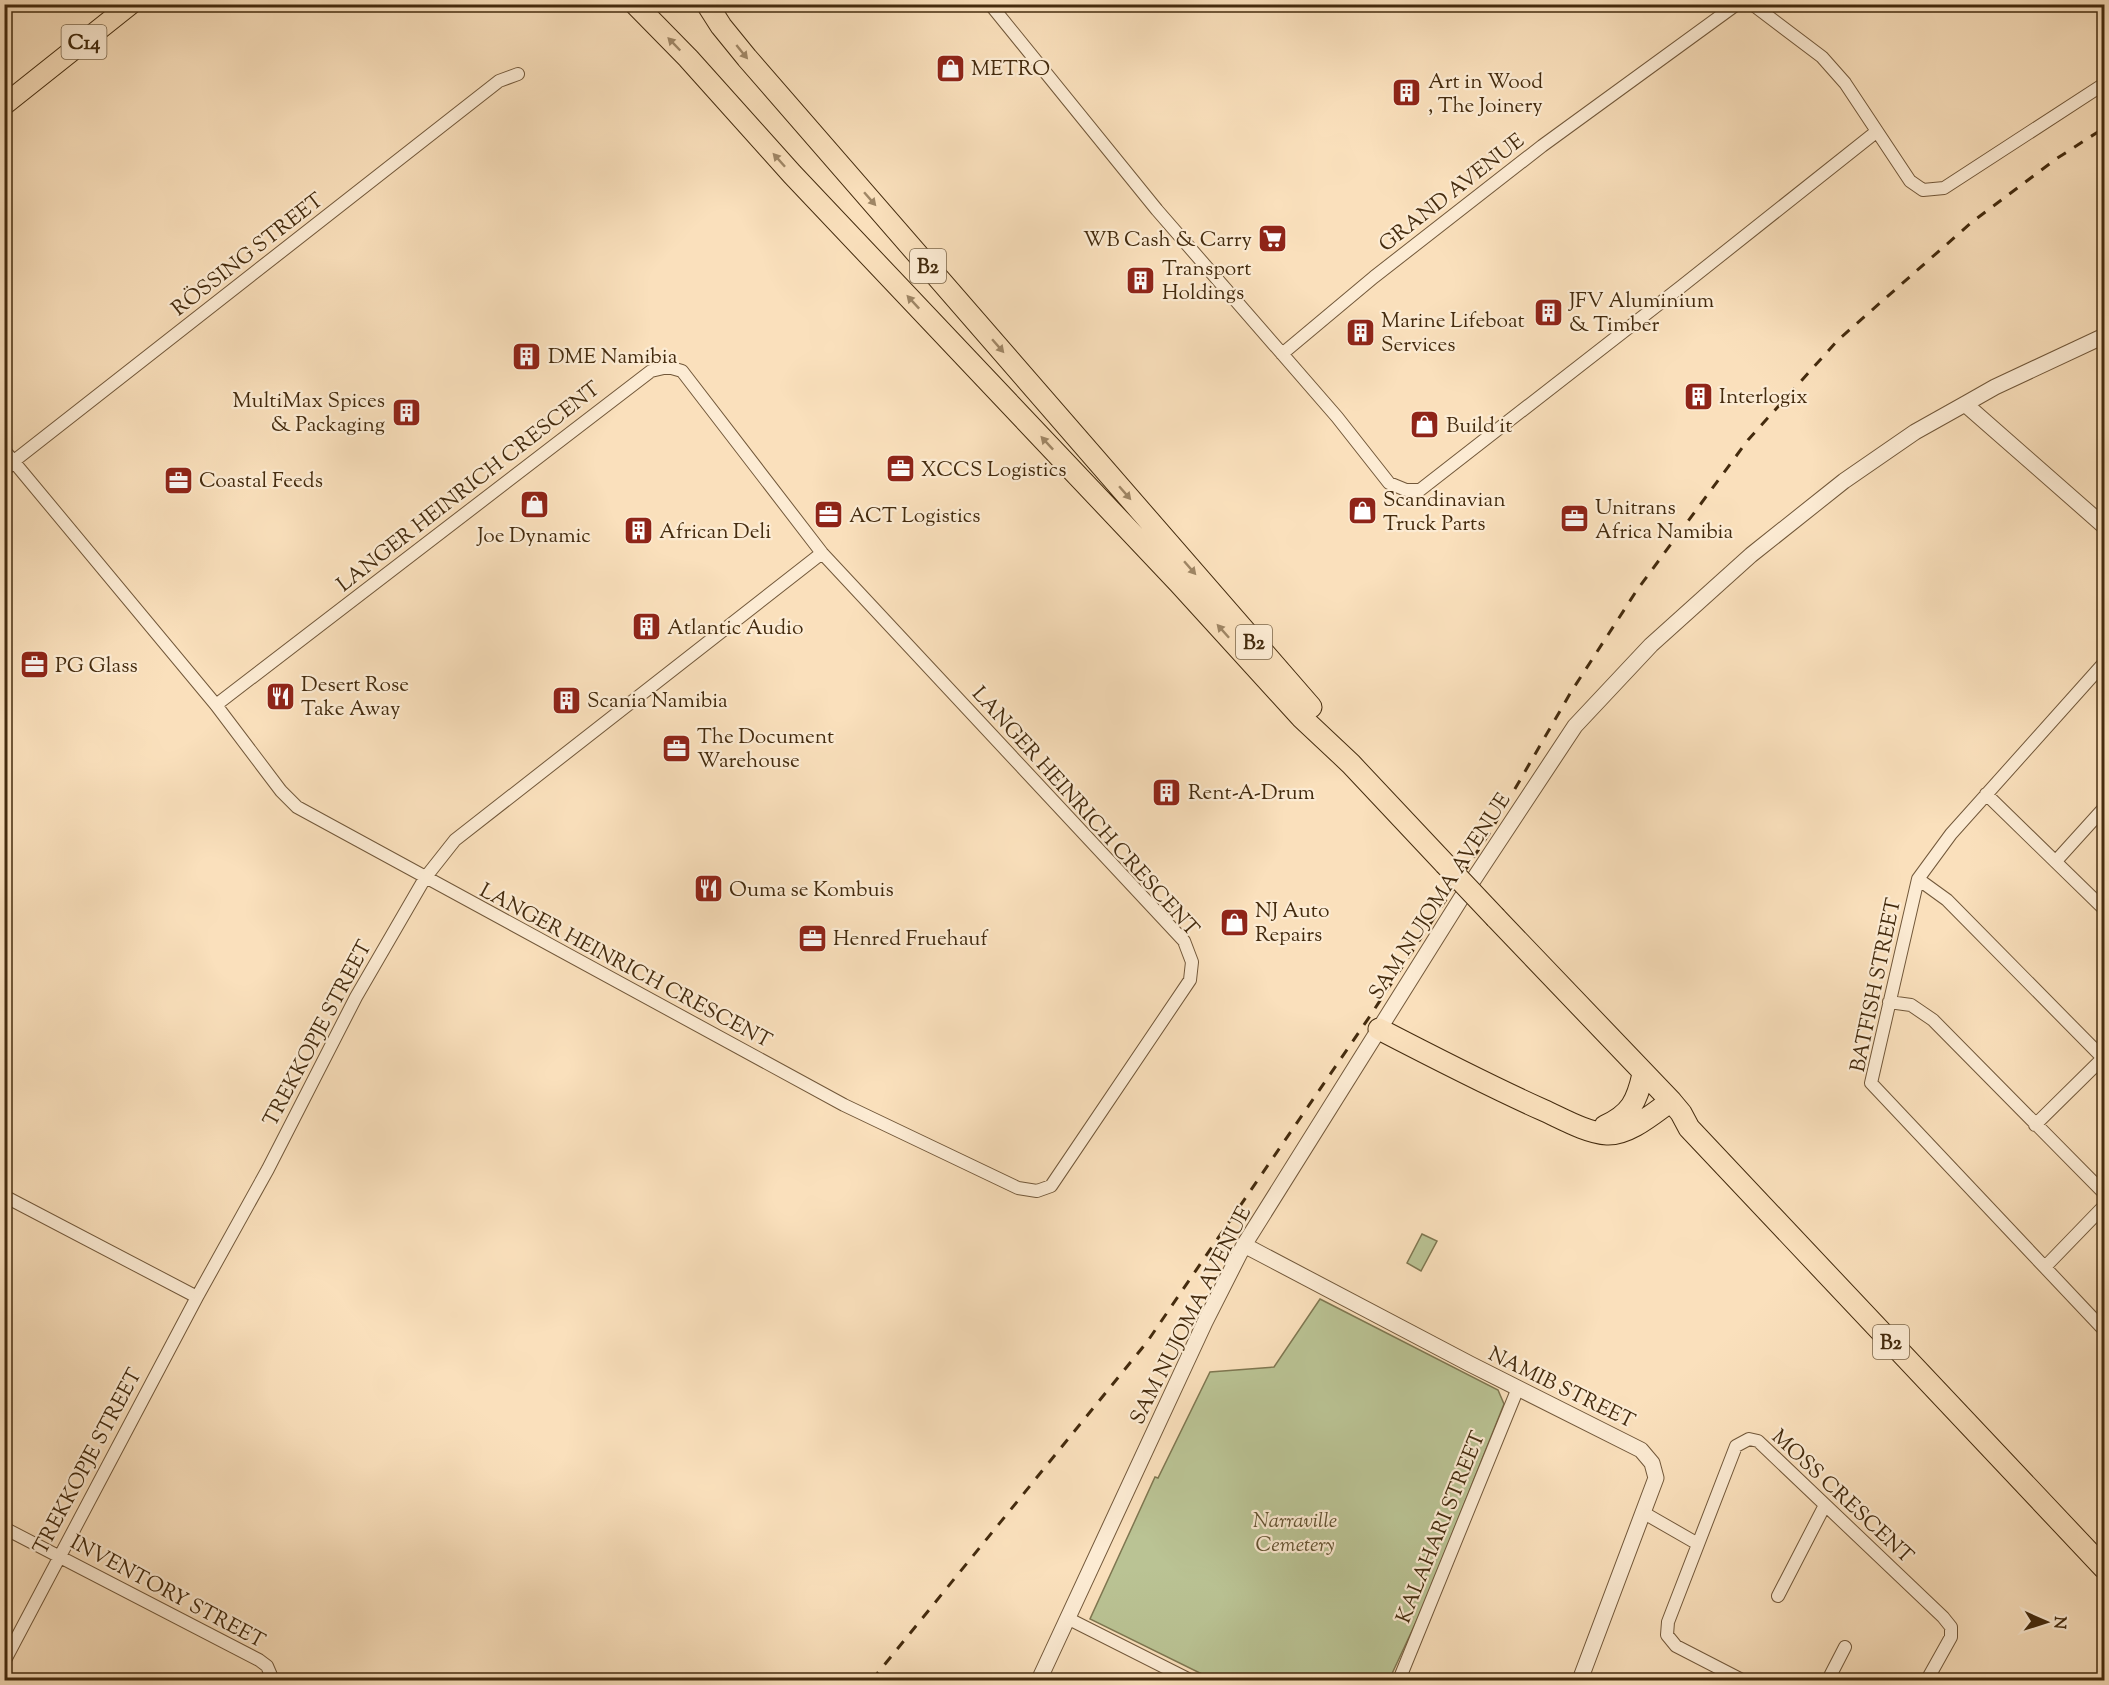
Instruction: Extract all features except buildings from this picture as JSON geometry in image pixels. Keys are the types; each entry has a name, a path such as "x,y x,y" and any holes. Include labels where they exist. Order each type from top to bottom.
{"highway":[{"name":"B2","path":"635,4 688,58 792,174 1179,583 1301,717 1351,764 1643,1074 1694,1121 2104,1558"},
{"name":"B2","path":"707,4 721,26 755,67 1310,706 1351,764"},
{"path":"1379,1029 1477,1080 1593,1131 1607,1134 1617,1133 1671,1102"},
{"path":"1593,1131 1617,1120 1627,1112 1640,1090 1643,1074"},
{"name":"B2","path":"1671,1102 1689,1128 2104,1568"}],"main road":[{"name":"C14","path":"4,105 130,4"}],"street":[{"path":"990,4 1157,210 1336,417 1389,483 1406,490 1420,490 1673,294 1876,132"},
{"name":"GRAND AVENUE","path":"1282,354 1374,277 1533,153 1737,4"},
{"path":"1752,4 1822,57 1845,83 1910,181 1923,190 1944,188 2104,84"},
{"name":"RÖSSING STREET","path":"4,471 499,81 518,74"},
{"name":"SAM NUJOMA AVENUE","path":"1039,1680 1244,1245 1379,1029 1575,726 1652,645 1751,555 1844,481 1915,432 1995,387 2104,336"},
{"name":"LANGER HEINRICH CRESCENT","path":"4,450 216,705 281,791 297,807 844,1106 1018,1188 1037,1191 1052,1186 1190,980 1192,962 1184,941 822,553 682,371 668,367 651,371 216,705"},
{"path":"1965,404 2104,526"},
{"name":"TREKKOPJE STREET","path":"4,1662 197,1297 268,1168 356,997 425,878 455,840 822,553"},
{"name":"BATFISH STREET","path":"2104,663 1950,834 1918,879 1871,1083 2104,1330"},
{"path":"1986,794 2104,909"},
{"path":"2056,861 2104,808"},
{"path":"1918,879 1947,900 2104,1059 2036,1125"},
{"path":"1889,1002 1911,1005 1933,1020 2104,1193"},
{"path":"4,1196 197,1297"},
{"path":"2045,1267 2104,1206"},
{"name":"NAMIB STREET","path":"1244,1245 1641,1450 1652,1463 1656,1478 1580,1680"},
{"name":"KALAHARI STREET","path":"1399,1680 1518,1388"},
{"name":"MOSS CRESCENT","path":"1742,1680 1676,1646 1668,1635 1668,1622 1736,1446 1749,1439 1758,1441 1951,1627 1951,1637 1927,1680"},
{"path":"1778,1596 1825,1505"},
{"path":"1644,1513 1698,1544"},
{"name":"INVENTORY STREET","path":"4,1528 259,1660 267,1666 273,1680"},
{"path":"1067,1617 1190,1680"},
{"path":"1828,1680 1845,1647"}],"green space":[{"path":"1422,1234 1437,1241 1421,1271 1407,1263"},
{"name":"Narraville Cemetery","path":"1320,1299 1498,1390 1504,1404 1424,1605 1389,1680 1214,1680 1090,1619 1155,1477 1158,1478 1210,1372 1274,1367"}],"railway":[{"path":"872,1680 1147,1342 1370,1016 1490,832 1571,692 1637,590 1748,440 1838,340 1972,222 2056,159 2104,128"}],"place":[{"name":"METRO","path":"950,68"},
{"name":"Art in Wood , The Joinery","path":"1407,93"},
{"name":"WB Cash & Carry","path":"1273,239"},
{"name":"Transport Holdings","path":"1141,280"},
{"name":"JFV Aluminium & Timber","path":"1548,312"},
{"name":"Marine Lifeboat Services","path":"1360,332"},
{"name":"DME Namibia","path":"527,356"},
{"name":"Interlogix","path":"1698,396"},
{"name":"MultiMax Spices & Packaging","path":"406,412"},
{"name":"Build it","path":"1425,425"},
{"name":"XCCS Logistics","path":"900,469"},
{"name":"Coastal Feeds","path":"178,480"},
{"name":"Joe Dynamic","path":"534,504"},
{"name":"Scandinavian Truck Parts","path":"1362,511"},
{"name":"ACT Logistics","path":"828,515"},
{"name":"Unitrans Africa Namibia","path":"1574,519"},
{"name":"African Deli","path":"638,531"},
{"name":"Atlantic Audio","path":"646,627"},
{"name":"PG Glass","path":"34,665"},
{"name":"Desert Rose Take Away","path":"280,696"},
{"name":"Scania Namibia","path":"566,700"},
{"name":"The Document Warehouse","path":"676,748"},
{"name":"Rent-A-Drum","path":"1167,792"},
{"name":"Ouma se Kombuis","path":"708,889"},
{"name":"NJ Auto Repairs","path":"1234,922"},
{"name":"Henred Fruehauf","path":"812,938"}]}
